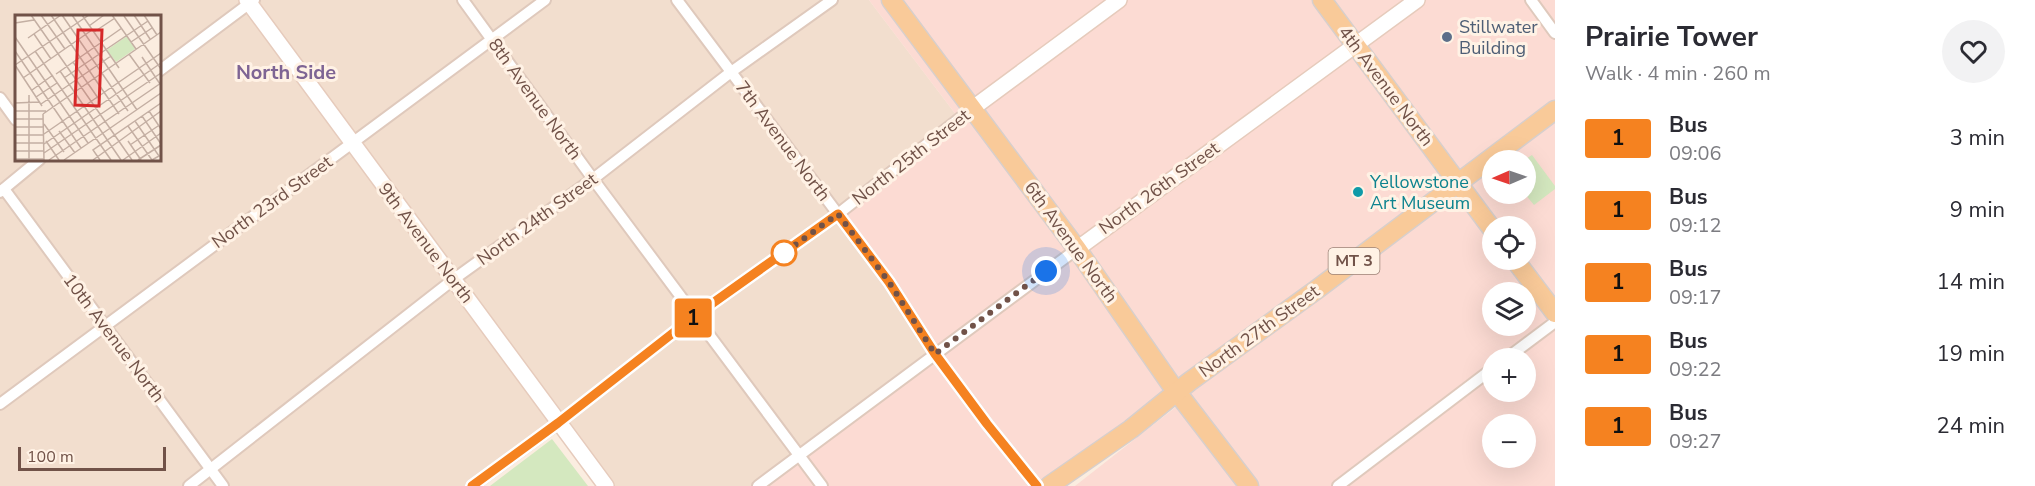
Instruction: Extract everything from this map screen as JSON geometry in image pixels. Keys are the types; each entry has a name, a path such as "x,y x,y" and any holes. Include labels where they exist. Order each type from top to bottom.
{"main road":[{"name":"6th Avenue North","path":"891,0 1077,249 1177,392 1249,486"},
{"name":"4th Avenue North","path":"1323,0 1483,216"},
{"name":"North 27th Street","path":"1049,486 1131,429 1177,392 1555,110"},
{"path":"1522,270 1555,314"}],"street":[{"name":"8th Avenue North","path":"463,0 822,486"},
{"name":"North 23rd Street","path":"0,405 545,0"},
{"name":"7th Avenue North","path":"677,0 889,282 935,354 1037,486"},
{"name":"North 24th Street","path":"189,486 454,279 593,179 731,72 832,0"},
{"name":"North 25th Street","path":"472,486 558,423 696,315 838,214 973,108 1119,0"},
{"name":"North 26th Street","path":"758,486 1417,0"},
{"path":"1531,0 1555,33"},
{"path":"160,70 250,1"},
{"name":"9th Avenue North","path":"250,1 606,486"},
{"path":"0,98 15,119"},
{"path":"2,191 39,160"},
{"name":"10th Avenue North","path":"2,191 223,486"},
{"path":"1520,348 1555,322"},
{"path":"1338,486 1482,377"}],"shaded area":[{"path":"0,0 869,0 963,124 935,354 758,486 607,486 558,423 474,486 0,486"},
{"path":"869,0 1555,0 1555,486 1248,486 1177,392 1051,486 759,486 935,354 838,214 963,124"},
{"path":"1181,403 1243,486 1075,486"}],"green space":[{"path":"1536,160 1555,186 1555,189 1536,203"},
{"path":"552,439 588,486 490,486"}],"bus line":[{"name":"1","path":"472,486 558,423 696,315 838,214 889,282 935,354 1037,486"}],"place":[{"name":"Stillwater Building","path":"1447,37"},
{"name":"Yellowstone Art Museum","path":"1358,192"}],"district":[{"name":"North Side","path":"286,72"}],"route":[{"path":"784,253 781,255 838,214 889,282 935,354 1046,271"}]}
